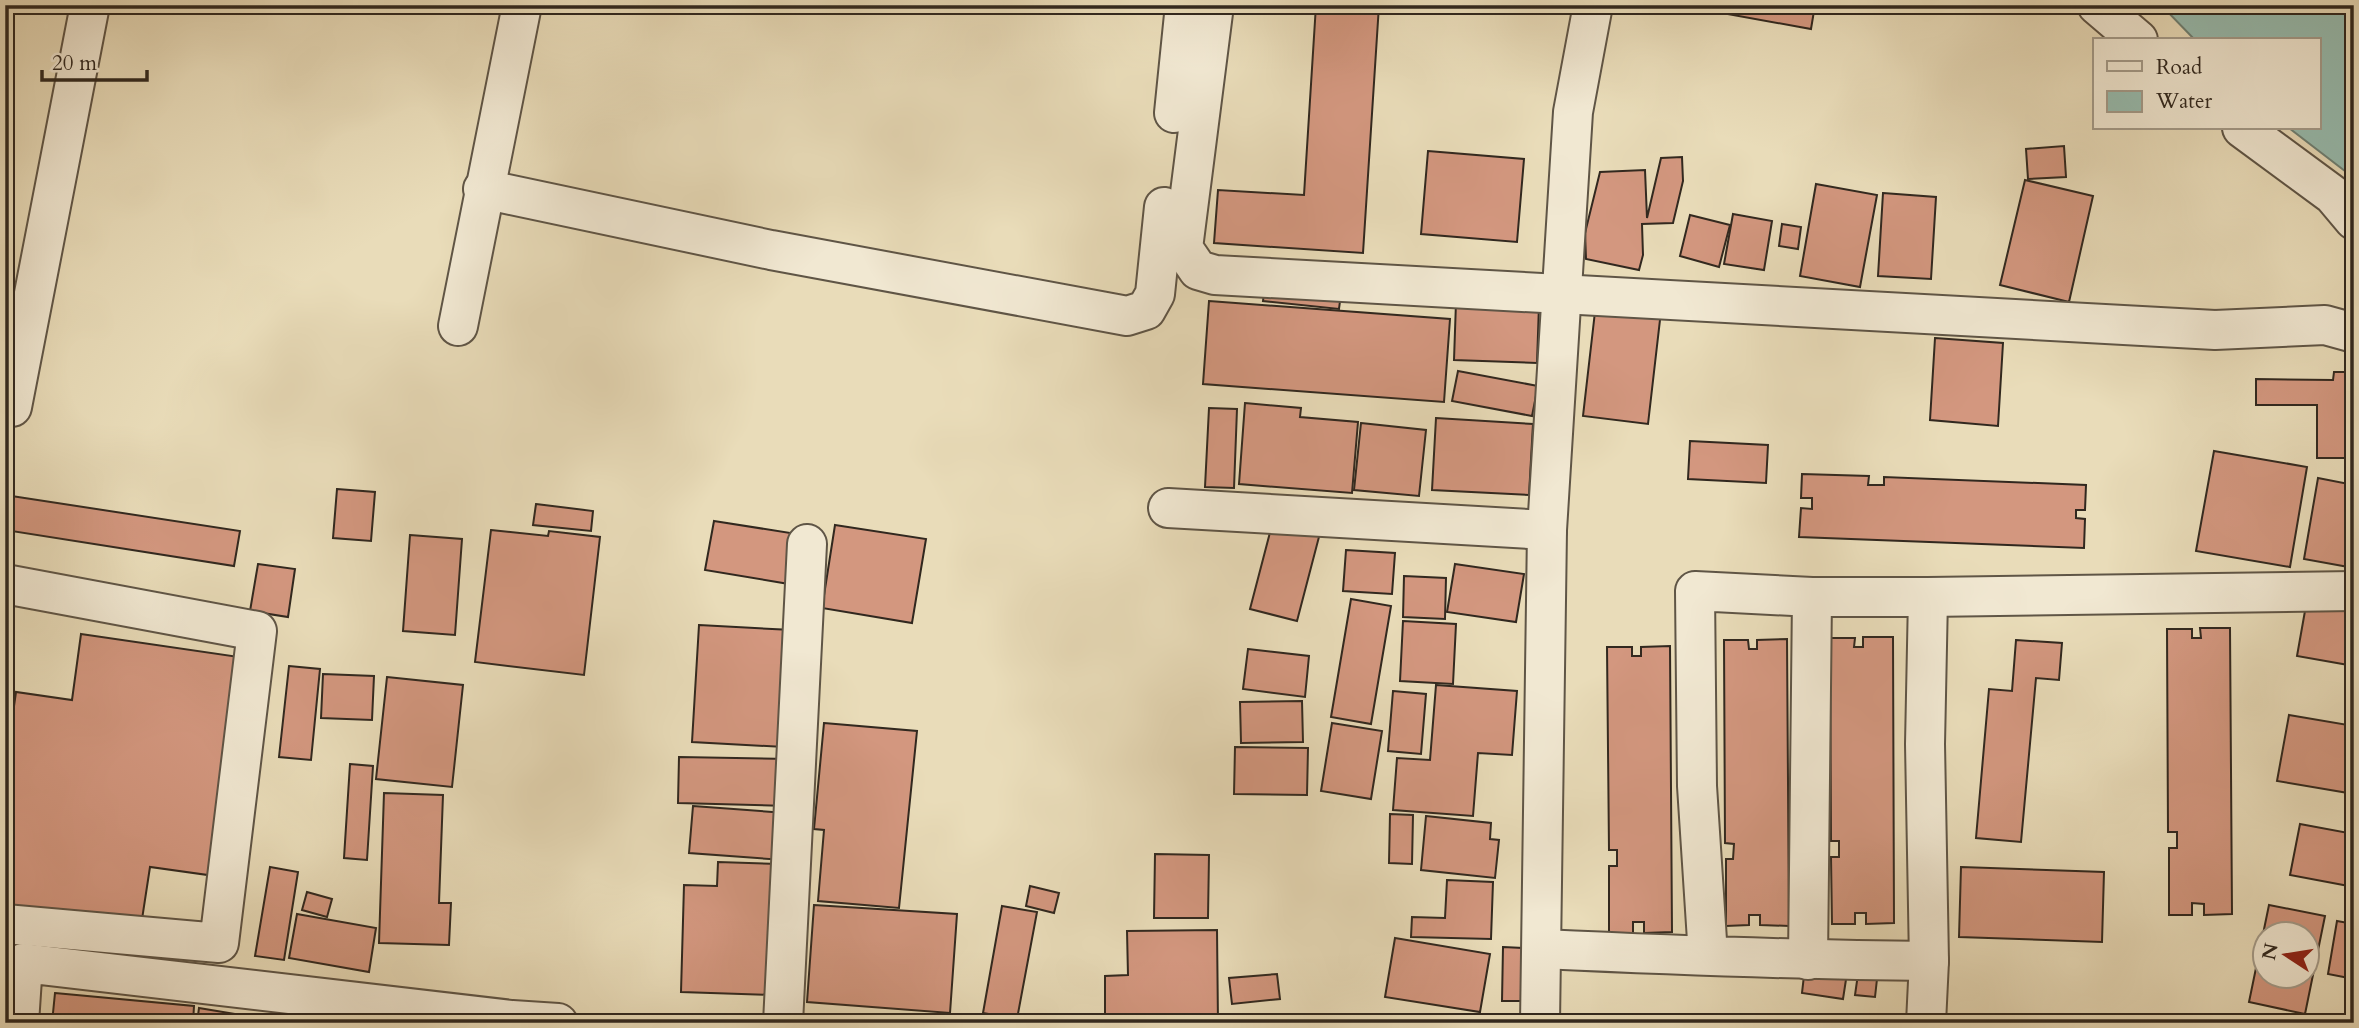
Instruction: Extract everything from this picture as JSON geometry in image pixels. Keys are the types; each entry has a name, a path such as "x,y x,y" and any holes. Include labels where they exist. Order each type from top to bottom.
{"street":[{"path":"12,407 90,5"},
{"path":"458,326 483,189 522,5"},
{"path":"483,189 771,250 1127,316 1146,310 1155,294 1185,5"},
{"path":"1214,5 1183,248 1198,270 1215,275 2215,330 2325,326 2354,333"},
{"path":"1540,1023 1547,530 1573,112 1593,5"},
{"path":"2097,5 2136,38"},
{"path":"2245,130 2333,195 2354,220"},
{"path":"1168,508 1547,530"},
{"path":"783,1023 807,544"},
{"path":"5,586 257,631 219,943 5,924"},
{"path":"1708,956 1697,786 1695,591 1812,597 2354,591"},
{"path":"1808,960 1812,597"},
{"path":"1926,1023 1929,961 1925,744 1928,597"},
{"path":"1542,949 1808,960 1929,961"},
{"path":"19,1023 23,963 275,1007 558,1023"}],"water":[{"path":"2161,5 2354,5 2354,178 2292,130 2320,130 2320,38 2193,38"}],"building":[{"path":"1316,5 1379,5 1363,253 1214,243 1218,190 1304,195"},
{"path":"1678,5 1815,5 1811,29"},
{"path":"2064,146 2066,177 2028,179 2026,149"},
{"path":"1428,151 1524,159 1517,242 1421,234"},
{"path":"1682,157 1683,181 1673,223 1642,224 1643,255 1639,270 1586,259 1585,233 1600,172 1645,170 1647,218 1661,158"},
{"path":"2025,180 2093,196 2069,302 2000,285"},
{"path":"1816,184 1877,195 1860,287 1800,276"},
{"path":"1883,193 1936,197 1931,279 1878,276"},
{"path":"1733,214 1772,221 1764,270 1724,264"},
{"path":"1690,215 1730,225 1719,267 1680,256"},
{"path":"1782,224 1801,227 1798,249 1779,246"},
{"path":"1266,278 1342,286 1339,309 1263,301"},
{"path":"1209,301 1450,319 1444,402 1203,384"},
{"path":"1456,302 1539,305 1537,363 1454,360"},
{"path":"1596,303 1661,311 1648,424 1583,416"},
{"path":"1935,338 2003,343 1998,426 1930,420"},
{"path":"1458,371 1538,386 1532,416 1452,401"},
{"path":"2334,372 2354,372 2354,458 2317,458 2317,405 2256,405 2256,379 2333,380"},
{"path":"1245,403 1301,408 1300,417 1358,422 1352,493 1239,484"},
{"path":"1209,408 1237,409 1234,488 1205,487"},
{"path":"1436,418 1533,424 1529,495 1432,490"},
{"path":"1361,423 1426,430 1419,496 1354,490"},
{"path":"1690,441 1768,445 1766,483 1688,479"},
{"path":"2214,451 2307,467 2290,567 2196,551"},
{"path":"1802,474 1869,476 1868,485 1884,485 1884,477 2086,485 2085,510 2076,510 2076,518 2085,519 2084,548 1799,537 1801,508 1812,509 1812,498 1801,498"},
{"path":"2318,478 2354,485 2354,568 2304,559"},
{"path":"337,489 375,492 371,541 333,538"},
{"path":"5,495 240,531 234,566 5,530"},
{"path":"536,504 593,511 591,531 533,525"},
{"path":"714,521 803,535 795,585 705,570"},
{"path":"1273,521 1320,533 1297,621 1250,609"},
{"path":"835,525 926,539 912,623 822,608"},
{"path":"491,530 548,536 549,531 600,537 584,675 475,662"},
{"path":"410,535 462,539 455,635 403,631"},
{"path":"1346,550 1395,553 1392,594 1343,591"},
{"path":"258,564 295,569 288,617 250,611"},
{"path":"1455,564 1524,574 1516,622 1447,612"},
{"path":"1404,576 1446,578 1445,619 1403,617"},
{"path":"2308,594 2354,602 2354,666 2297,656"},
{"path":"1351,599 1391,606 1371,724 1331,717"},
{"path":"1403,621 1456,624 1453,684 1400,681"},
{"path":"699,625 792,630 784,747 692,742"},
{"path":"2200,628 2230,628 2232,914 2204,915 2204,904 2192,903 2192,915 2169,915 2169,848 2177,848 2177,832 2168,832 2167,629 2192,629 2192,638 2201,638"},
{"path":"81,634 239,657 208,875 150,867 141,926 5,909 5,769 16,692 72,700"},
{"path":"1863,637 1893,637 1894,923 1866,924 1866,913 1855,913 1855,924 1832,924 1831,857 1839,857 1839,841 1831,841 1830,638 1855,638 1854,647 1863,647"},
{"path":"1787,639 1789,926 1760,925 1760,915 1749,915 1749,925 1726,926 1726,859 1733,859 1734,844 1725,843 1724,640 1748,640 1749,649 1757,649 1757,640"},
{"path":"2016,640 2062,643 2059,680 2036,678 2021,842 1976,838 1989,689 2012,691"},
{"path":"1670,646 1672,932 1644,933 1644,922 1633,922 1633,933 1609,933 1609,866 1617,866 1617,850 1609,850 1607,647 1632,647 1632,656 1641,656 1641,647"},
{"path":"1248,649 1309,656 1305,697 1243,689"},
{"path":"289,666 320,669 311,760 279,757"},
{"path":"323,674 374,676 372,720 321,718"},
{"path":"387,677 463,685 452,787 376,779"},
{"path":"1436,685 1517,691 1512,755 1478,753 1473,816 1393,810 1397,758 1430,760"},
{"path":"1393,691 1426,694 1421,754 1388,751"},
{"path":"1302,701 1303,742 1241,743 1240,702"},
{"path":"2289,715 2354,726 2354,794 2277,781"},
{"path":"824,723 917,731 899,908 818,901 824,830 814,829"},
{"path":"1332,723 1382,731 1371,799 1321,791"},
{"path":"1235,747 1308,748 1307,795 1234,794"},
{"path":"679,757 788,759 787,806 678,803"},
{"path":"350,764 373,766 367,860 344,858"},
{"path":"384,793 443,795 439,903 451,903 449,945 379,943"},
{"path":"693,806 786,813 783,860 689,853"},
{"path":"1390,814 1413,815 1412,864 1389,863"},
{"path":"1426,816 1491,823 1490,839 1499,840 1495,878 1421,870"},
{"path":"2300,824 2354,834 2354,887 2290,875"},
{"path":"1155,854 1209,855 1208,918 1154,918"},
{"path":"718,862 779,864 774,995 681,992 684,885 717,886"},
{"path":"270,867 298,872 284,960 255,956"},
{"path":"1961,867 2104,872 2102,942 1959,937"},
{"path":"1447,880 1493,882 1491,939 1411,937 1412,917 1445,918"},
{"path":"1030,886 1059,893 1054,913 1026,906"},
{"path":"307,892 332,899 327,917 302,910"},
{"path":"814,905 957,914 950,1013 807,1002"},
{"path":"2269,905 2325,916 2320,940 2320,920 2266,920"},
{"path":"1002,906 1037,912 1017,1019 983,1013"},
{"path":"297,914 376,928 369,972 289,958"},
{"path":"2337,921 2354,924 2354,979 2328,974"},
{"path":"1217,930 1218,1023 1105,1023 1105,976 1128,975 1127,931"},
{"path":"1395,938 1490,954 1480,1012 1385,997"},
{"path":"1503,947 1523,948 1523,1001 1502,1001"},
{"path":"1805,967 1847,973 1843,999 1802,993"},
{"path":"1859,967 1878,970 1875,997 1855,995"},
{"path":"1277,974 1280,999 1232,1004 1229,978"},
{"path":"2251,990 2310,990 2305,1014 2249,1002"},
{"path":"55,993 194,1006 193,1023 52,1023"},
{"path":"199,1008 259,1018 258,1023 197,1023"}]}
